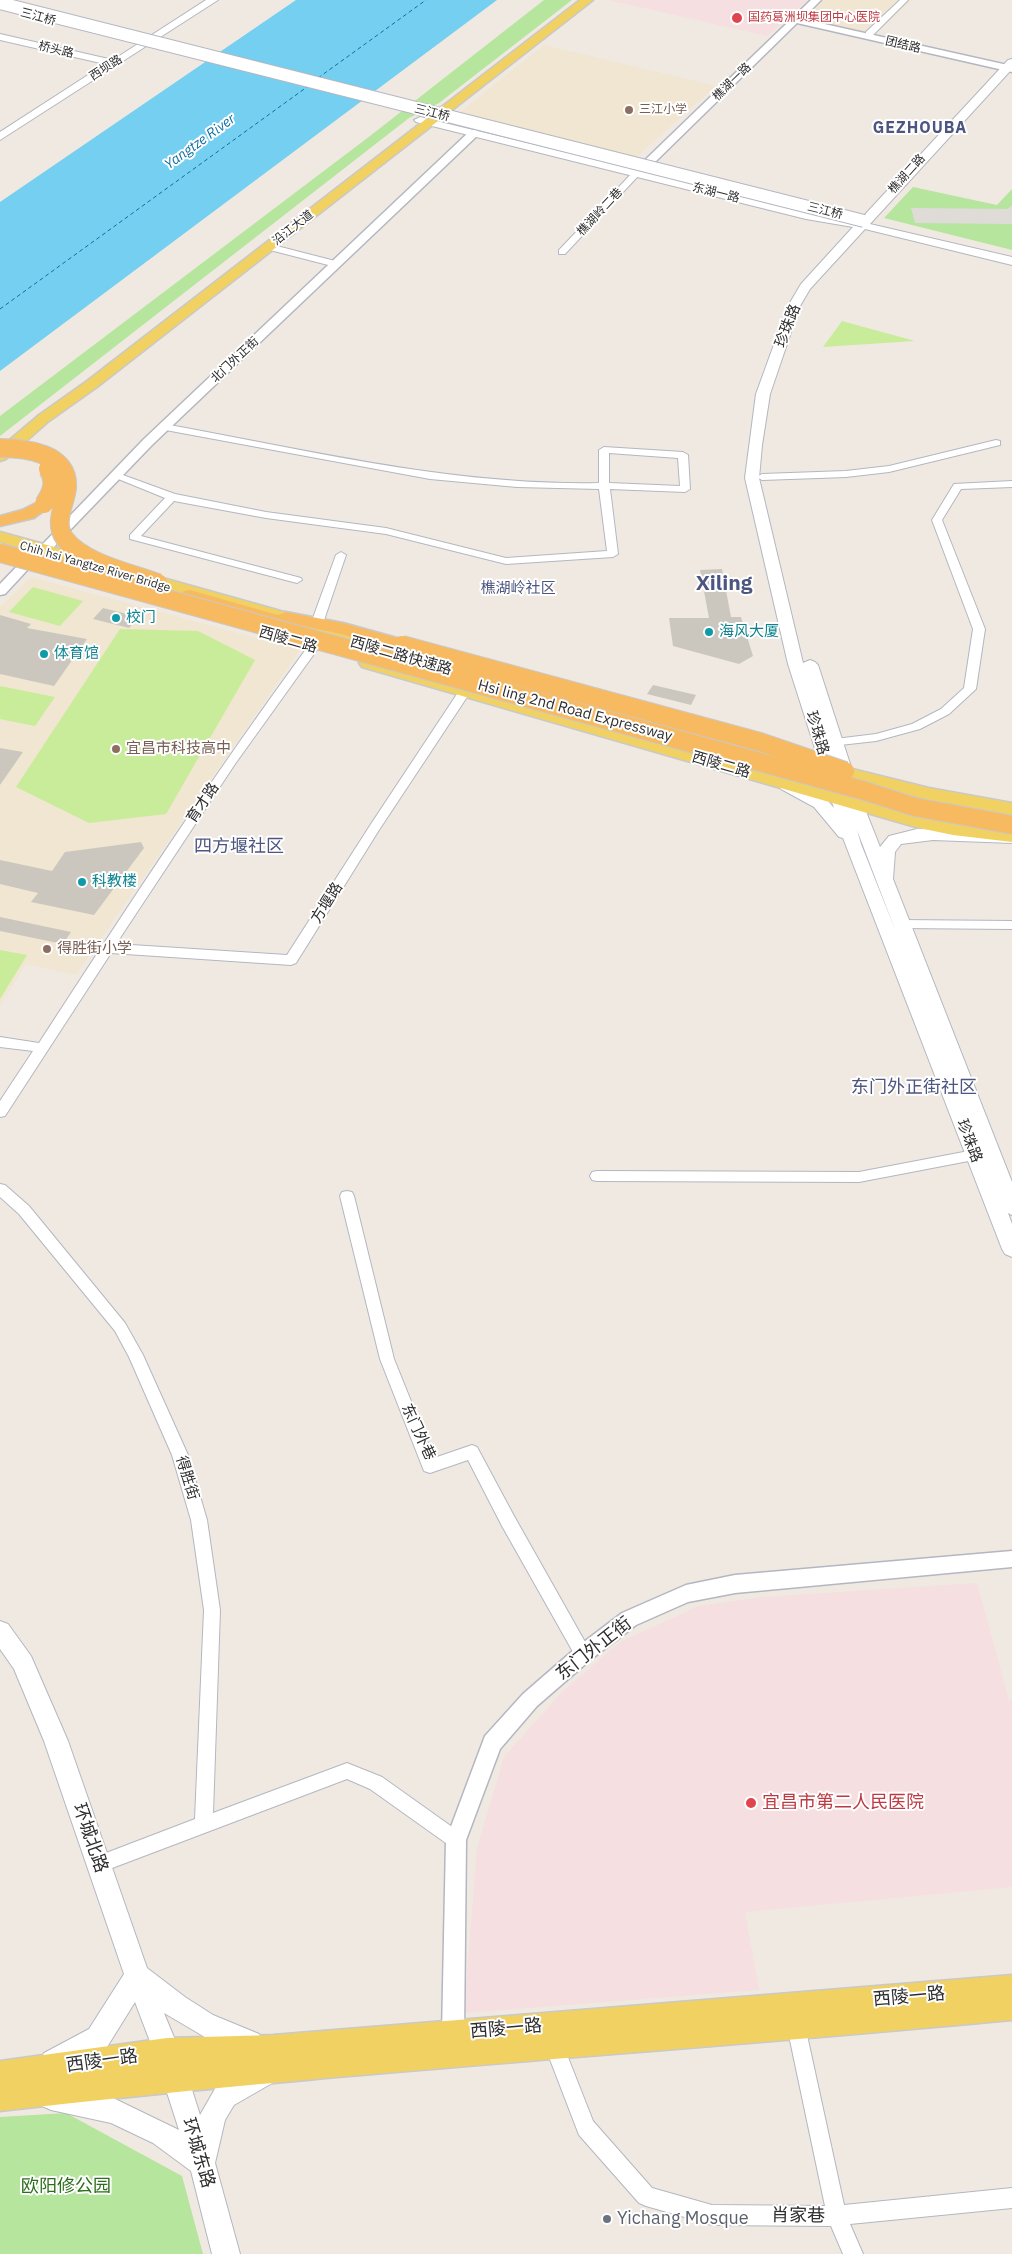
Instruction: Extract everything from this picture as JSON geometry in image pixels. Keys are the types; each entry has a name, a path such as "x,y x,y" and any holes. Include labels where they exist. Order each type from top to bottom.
{"highway":[{"path":"0,448 18,448 37,452 64,468 68,479 61,512 61,529 64,538 73,547 91,558 190,595"},
{"path":"0,456 21,457 41,464 50,471 54,482 51,494 44,504 28,514 0,521"},
{"name":"Chih hsi Yangtze River Bridge","path":"0,538 190,595"},
{"path":"0,555 138,591"},
{"path":"0,561 138,591"},
{"name":"Hsi ling 2nd Road Expressway","path":"138,591 865,791 915,807 1012,825"},
{"name":"西陵二路快速路","path":"190,595 612,716 892,790"},
{"path":"286,617 402,645 760,742 892,790 956,806 1012,816"}],"main road":[{"name":"西坝路","path":"0,133 204,0"},
{"name":"西坝路","path":"0,137 106,64 213,0"},
{"name":"沿江大道","path":"0,456 44,418 92,384 269,247 576,0"},
{"name":"沿江大道","path":"0,438 81,380 587,0"},
{"name":"三江桥","path":"0,3 865,224"},
{"name":"三江桥","path":"0,8 865,224"},
{"name":"桥头路","path":"0,37 106,64"},
{"name":"桥头路","path":"0,42 106,64"},
{"name":"樵湖二路","path":"865,224 1010,67"},
{"name":"东湖一路","path":"431,116 474,133 806,215 865,224 1012,261"},
{"path":"431,116 647,164 813,205 865,224 1012,256"},
{"name":"珍珠路","path":"836,771 835,744 809,663 777,549 762,478 765,446 774,394 803,307 814,289 865,224"},
{"name":"珍珠路","path":"865,224 805,287 794,306 764,394 755,445 752,478 769,557 796,664 847,802 892,902 1012,1207"},
{"name":"西陵二路","path":"0,538 286,617"},
{"name":"西陵二路","path":"0,555 847,802 953,830 1012,836"},
{"name":"西陵二路","path":"316,624 836,771 929,794 1012,809"},
{"path":"787,785 820,804 836,819 854,844"},
{"name":"珍珠路","path":"847,802 854,844 1012,1249"},
{"path":"892,902 884,861 888,847 900,837 926,835 1012,836"},
{"name":"环城北路","path":"0,1631 23,1663 56,1741 137,1976 170,2064"},
{"path":"137,1976 173,2005 226,2036 272,2059 225,2096 213,2116 202,2163 162,2134 113,2111 55,2099 36,2081 98,2038 137,1976"},
{"name":"西陵一路","path":"272,2059 453,2034 1012,1989"},
{"name":"西陵一路","path":"0,2076 36,2081 170,2064 454,2051 796,2026 1012,2006"},
{"name":"环城东路","path":"170,2064 202,2163 226,2254"},
{"name":"西陵一路","path":"0,2096 36,2081"}],"street":[{"name":"樵湖一路","path":"647,164 816,0"},
{"path":"868,34 904,0"},
{"name":"团结路","path":"795,20 868,34 1010,67"},
{"name":"团结路","path":"795,20 1010,67"},
{"name":"北门外正街","path":"0,591 44,550 164,427 474,133"},
{"name":"樵湖岭二巷","path":"562,252 637,173"},
{"path":"269,247 336,264"},
{"path":"116,476 172,497 266,515 386,531 506,561 613,554 604,486 604,450 683,455 685,489 604,486 563,487 430,476 164,427"},
{"path":"762,478 846,474 889,469 996,444"},
{"path":"835,744 876,738 916,728 943,713 970,689 979,630 937,520 958,486 1012,484"},
{"path":"172,497 134,537 297,580"},
{"path":"316,624 341,555"},
{"name":"育才路","path":"0,1112 106,948 261,718 313,647"},
{"name":"方堰路","path":"106,948 291,960 375,827 465,691"},
{"path":"900,924 1012,925"},
{"path":"0,1042 43,1048"},
{"path":"597,1176 859,1177 974,1155"},
{"name":"得胜街","path":"0,1189 24,1210 120,1327 151,1386 180,1455 199,1520 212,1610 204,1824"},
{"name":"东门外巷","path":"348,1196 387,1359 430,1466 472,1452 508,1521 583,1654"},
{"name":"东门外正街","path":"453,2034 456,1840 492,1743 530,1700 583,1654 630,1619 686,1594 735,1584 1012,1559"},
{"path":"98,1864 347,1771 376,1783 456,1840"},
{"path":"796,2026 837,2216 853,2254"},
{"name":"肖家巷","path":"554,2044 586,2128 646,2196 712,2215 837,2216 1012,2198"}],"shaded area":[{"name":"国药葛洲坝集团中心医院","path":"608,0 808,0 767,36"},
{"path":"824,0 912,0 876,34 804,19"},
{"path":"544,45 716,86 635,158 459,113"},
{"path":"1012,205 1012,224 915,223 911,208 1008,209"},
{"name":"宜昌市科技高中","path":"31,577 300,650 76,975 26,964 0,1006 0,607"},
{"name":"宜昌市第二人民医院","path":"977,1583 1009,1700 1012,1700 1012,1887 745,1912 759,1990 464,2013 477,1848 504,1757 563,1691 620,1642 699,1606 763,1597"}],"green space":[{"path":"544,0 572,0 439,103 409,118 0,436 0,416 370,136"},
{"path":"913,187 997,205 1012,189 1012,250 884,218"},
{"path":"842,321 915,341 823,347"},
{"path":"33,587 83,601 60,626 9,612"},
{"path":"120,629 198,631 255,660 166,814 89,823 16,787"},
{"path":"0,686 55,697 35,726 0,719"},
{"path":"0,950 27,955 0,999"},
{"name":"欧阳修公园","path":"66,2113 182,2176 203,2254 0,2254 0,2117"}],"water":[{"name":"Yangtze River","path":"296,0 497,0 0,371 0,202"}],"building":[{"name":"海风大厦","path":"722,569 731,617 741,617 753,656 739,664 673,646 669,618 709,618 700,570"},
{"name":"校门","path":"103,608 139,617 129,628 93,619"},
{"name":"体育馆","path":"0,615 31,624 27,628 87,639 54,686 0,674"},
{"path":"653,685 696,695 691,705 647,694"},
{"path":"0,748 23,752 0,785"},
{"name":"科教楼","path":"141,842 144,848 94,915 31,902 38,893 0,884 0,860 52,871 65,852"},
{"path":"0,917 71,932 63,944 0,931"}],"ferry route":[{"path":"318,78 426,0"},
{"path":"0,309 307,87"}],"place":[{"name":"国药葛洲坝集团中心医院","path":"737,18"},
{"name":"三江小学","path":"629,110"},
{"name":"校门","path":"116,618"},
{"name":"海风大厦","path":"709,632"},
{"name":"体育馆","path":"44,654"},
{"name":"宜昌市科技高中","path":"116,749"},
{"name":"科教楼","path":"82,882"},
{"name":"得胜街小学","path":"47,949"},
{"name":"宜昌市第二人民医院","path":"751,1803"},
{"name":"Yichang Mosque","path":"607,2219"}],"district":[{"name":"GEZHOUBA","path":"920,128"},
{"name":"Xiling","path":"724,584"},
{"name":"樵湖岭社区","path":"518,589"},
{"name":"四方堰社区","path":"239,847"},
{"name":"东门外正街社区","path":"914,1088"}]}
